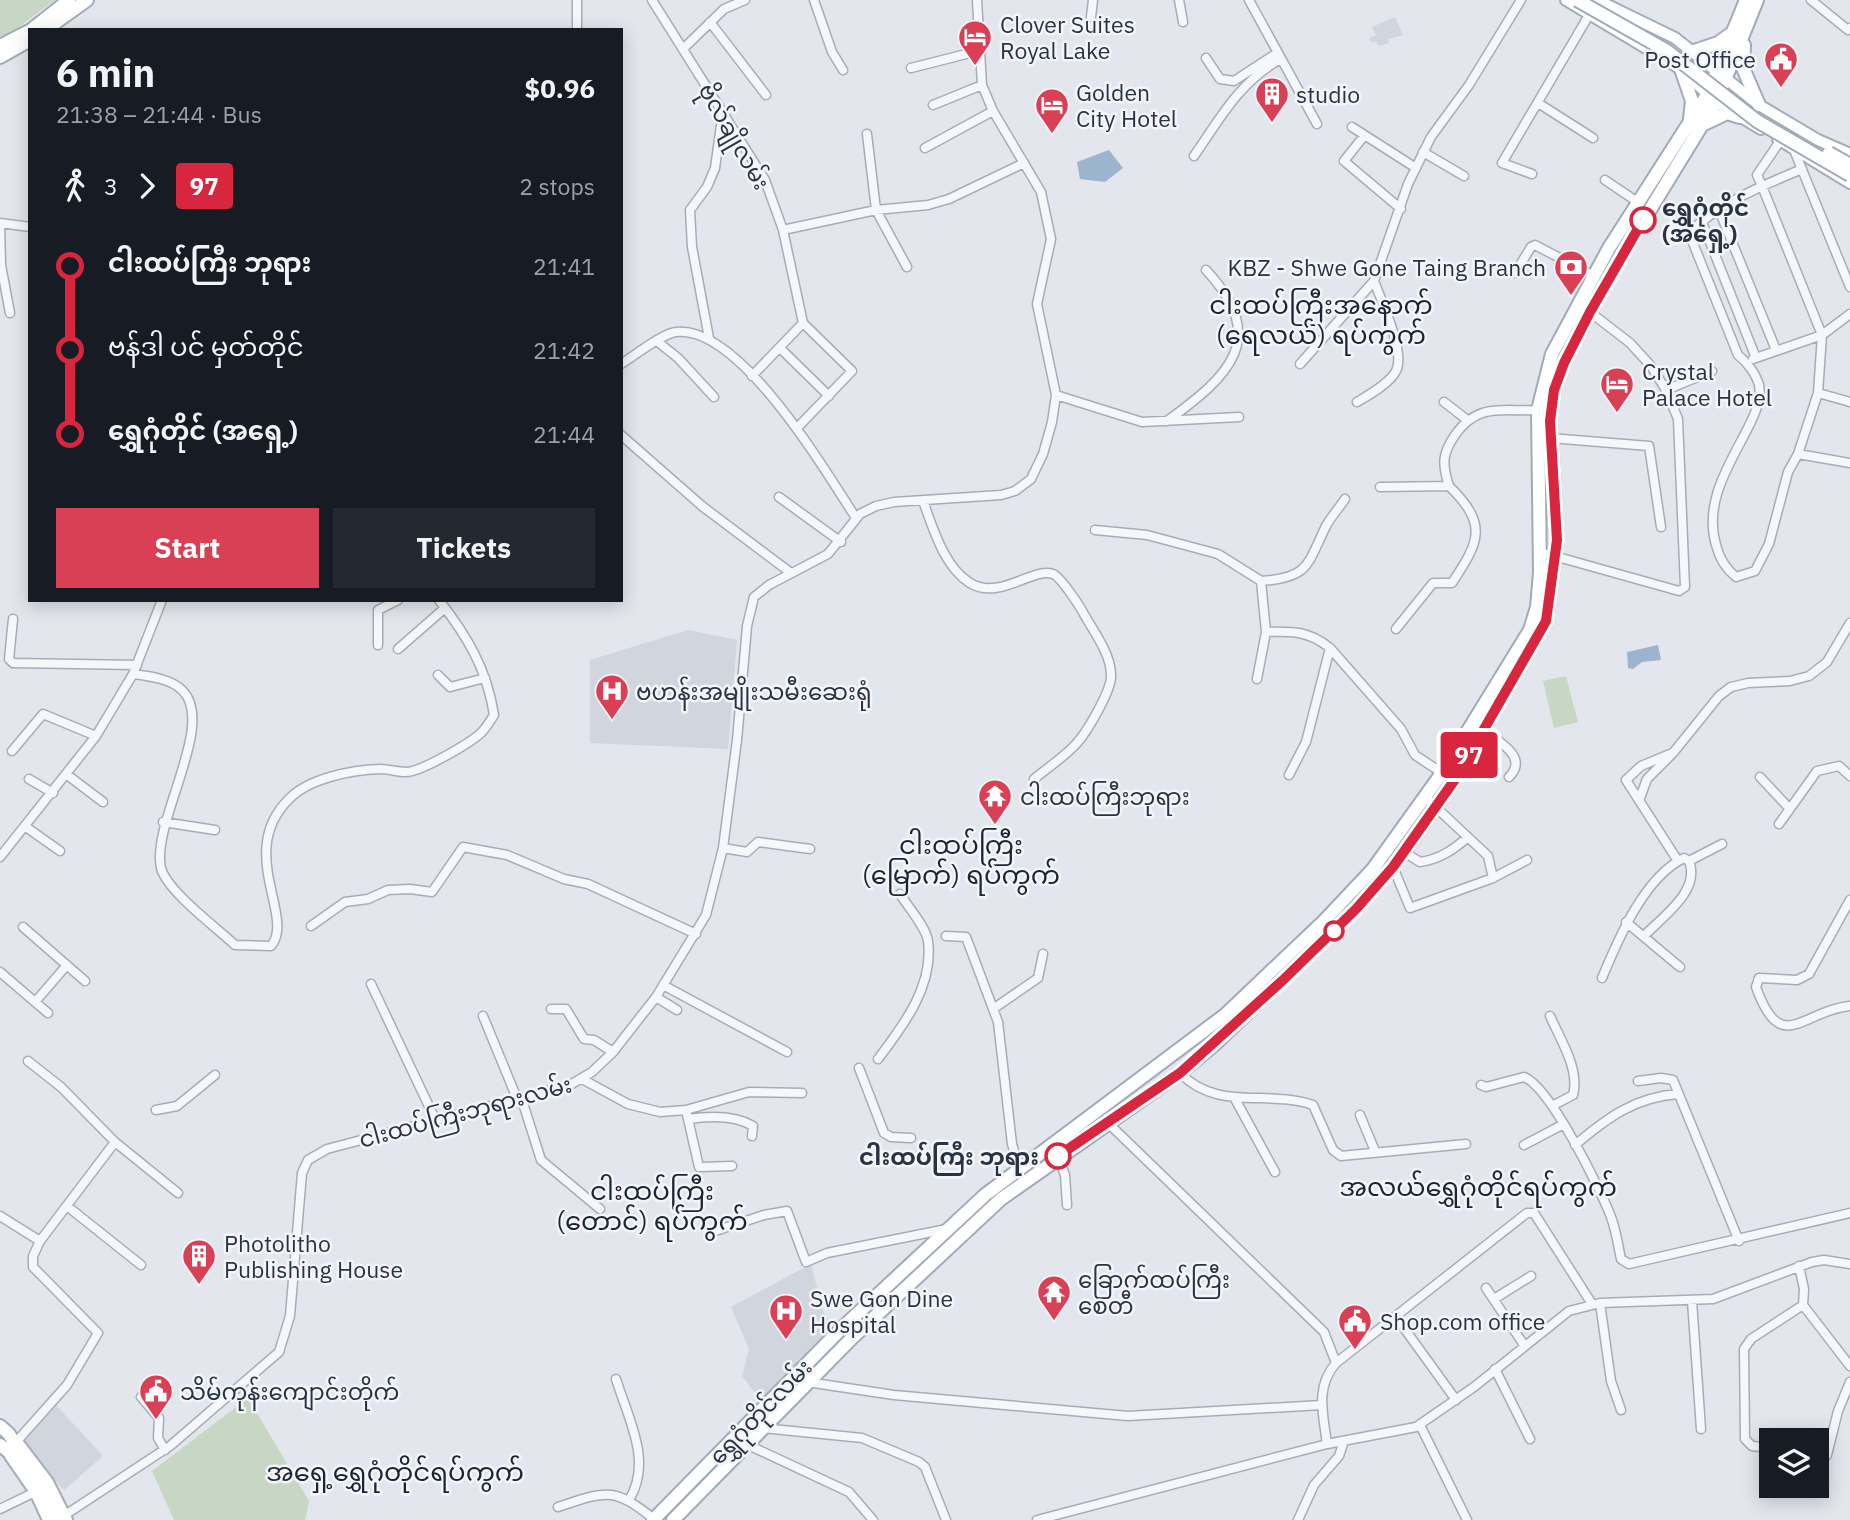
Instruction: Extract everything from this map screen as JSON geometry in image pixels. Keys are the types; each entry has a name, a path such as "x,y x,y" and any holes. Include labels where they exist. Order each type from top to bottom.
{"main road":[{"path":"33,28 69,0"},
{"path":"48,28 87,0"},
{"path":"1566,0 1681,69 1711,98 1850,183"},
{"path":"1577,0 1667,51 1757,121 1850,175"},
{"path":"1589,15 1595,0"},
{"path":"1595,0 1656,28 1693,51 1759,105 1818,140 1850,154"},
{"path":"1595,0 1675,47 1762,115 1850,165"},
{"name":"ရွှေဂုံတိုင်လမ်း","path":"1740,34 1746,0"},
{"name":"ရွှေဂုံတိုင်လမ်း","path":"757,1424 807,1382 959,1237 1023,1182 1180,1073 1292,972 1356,909 1393,867 1436,807 1484,730 1546,621 1556,555 1550,438 1554,390 1564,363 1711,98 1757,0"},
{"path":"0,46 28,31"},
{"path":"1693,51 1740,34 1743,68 1759,105"},
{"path":"0,57 28,41"},
{"path":"1681,69 1692,101 1695,126 1719,114 1727,113 1740,117"},
{"name":"ရွှေဂုံတိုင်လမ်း","path":"654,1520 757,1424 842,1328 950,1228 1018,1167 1125,1092 1225,1015 1324,921 1373,869 1442,773 1530,629 1537,607 1540,552 1538,410 1552,354 1594,276 1639,203 1695,126"},
{"path":"9,1434 63,1518"},
{"path":"9,1434 40,1470 63,1518"},
{"name":"ရွှေဂုံတိုင်လမ်း","path":"673,1520 741,1440"},
{"path":"1,1446 29,1467"},
{"path":"1,1446 35,1492 48,1520"}],"street":[{"path":"577,0 577,28"},
{"name":"ဗိုလ်ချိုလမ်း","path":"652,0 765,180 783,230 803,323"},
{"path":"682,49 724,9 745,0"},
{"path":"814,0 832,52 843,70"},
{"path":"623,364 667,334 677,332 709,338 752,376 797,428 856,518 876,506 1001,495 1028,484 1043,454 1056,395 1037,304 1050,253 1050,227 1041,192 993,111 982,85 976,0"},
{"path":"1091,17 1093,0"},
{"path":"1179,0 1183,22"},
{"path":"1250,0 1317,124"},
{"path":"1300,364 1312,346 1374,281 1423,152 1469,85 1521,0"},
{"path":"1811,0 1849,31"},
{"path":"1532,174 1502,163 1589,15"},
{"path":"710,22 766,95"},
{"path":"911,68 978,51"},
{"path":"1206,58 1220,79 1234,80 1278,56"},
{"path":"1194,156 1238,92 1249,79 1278,56"},
{"path":"933,104 982,85"},
{"path":"1538,103 1593,138"},
{"path":"709,338 692,247 690,210 707,187 715,168 723,111"},
{"path":"925,148 993,111"},
{"path":"1352,127 1416,168"},
{"path":"867,134 876,210 907,267"},
{"path":"1364,136 1344,160 1401,209"},
{"path":"1702,222 1759,385 1758,402 1720,481 1713,516 1717,548 1724,564 1735,577 1750,575 1760,566 1781,508 1788,472 1798,454 1818,393 1822,335 1757,175 1780,141"},
{"path":"1794,150 1850,287"},
{"path":"1423,152 1464,176"},
{"path":"783,230 876,210 928,205 949,199 1024,163"},
{"path":"1802,169 1762,186 1719,210 1689,233 1690,238 1738,355 1751,360 1822,335 1850,313"},
{"path":"1605,180 1639,203"},
{"path":"1719,210 1776,350"},
{"path":"10,313 1,265 0,223 28,227"},
{"path":"1515,273 1535,245 1594,276"},
{"path":"1167,421 1197,399 1235,356 1239,336 1236,314 1228,293 1206,270"},
{"path":"1357,402 1391,378 1398,368 1397,346 1374,281"},
{"path":"1540,552 1684,591 1678,419 1666,390 1630,343 1590,312"},
{"path":"752,376 803,323 852,371 797,428"},
{"path":"658,342 714,397"},
{"path":"780,348 829,396"},
{"path":"1666,390 1712,371"},
{"path":"1818,393 1850,402"},
{"path":"1056,395 1142,422 1238,417"},
{"path":"1444,402 1466,419"},
{"path":"1396,629 1433,583 1452,583 1474,550 1475,522 1462,498 1449,486 1443,467 1443,452 1466,419 1499,409 1538,410"},
{"path":"623,437 702,506 791,573"},
{"path":"1550,438 1649,446 1661,527"},
{"path":"1798,454 1850,463"},
{"path":"1380,487 1449,486"},
{"path":"779,497 841,542"},
{"path":"1095,530 1147,535 1218,554 1261,581 1285,579 1303,571 1314,556 1327,525 1345,499"},
{"path":"923,501 942,548 955,570 972,585 995,589 1046,574 1057,577 1083,612 1110,664 1112,678 1077,743 1034,779"},
{"name":"ငါးထပ်ကြီးဘုရားလမ်း","path":"63,1518 165,1450 263,1368 284,1345 291,1311 302,1174 308,1160 327,1149 520,1100 582,1079 613,1052 656,997 706,915 723,848 750,608 761,591 791,573 812,565 841,542 856,518"},
{"path":"1257,680 1266,632 1261,581"},
{"path":"0,857 96,736 135,669 161,602"},
{"path":"378,645 378,610 394,602"},
{"path":"13,620 9,659 13,663 135,669 177,686 186,693 190,704 188,750 179,784 163,822 159,849 161,869 171,885 235,945 271,947 278,939 280,928 270,891 265,840 277,810 303,787 355,771 415,770 481,733 494,715 485,678 472,645 440,602"},
{"path":"398,649 445,608"},
{"path":"1640,798 1647,779 1673,753 1702,713 1731,687 1748,683 1790,681 1816,671 1838,646 1850,622"},
{"path":"1266,632 1297,630 1318,638 1330,648 1401,729 1415,755 1442,773"},
{"path":"1289,775 1306,742 1330,648"},
{"path":"438,676 450,687 485,678"},
{"path":"12,751 44,714 96,736"},
{"path":"1484,730 1509,749 1517,760 1517,766 1509,777"},
{"path":"1673,753 1655,758 1628,777 1628,785 1640,798 1650,821 1678,861"},
{"path":"1779,824 1823,767 1839,766 1850,776"},
{"path":"66,774 103,802"},
{"path":"1760,777 1789,808"},
{"path":"29,779 53,793"},
{"path":"1424,797 1488,856 1493,878"},
{"path":"163,822 215,830"},
{"path":"26,827 60,851"},
{"path":"1404,852 1420,862 1429,860 1451,852 1468,837"},
{"path":"723,848 747,852 758,842 810,849"},
{"path":"1689,861 1722,844"},
{"path":"312,926 345,902 368,899 388,890 432,892 463,846 508,855 564,879 588,884 696,934"},
{"path":"1602,978 1626,922 1678,861 1684,858 1689,861 1692,872 1688,888 1644,936"},
{"path":"1393,867 1410,908 1493,878 1527,860"},
{"path":"878,1059 906,1021 925,979 928,940 900,894"},
{"path":"1849,1006 1836,1007 1807,1022 1782,1025 1770,1018 1756,987 1759,978 1797,980 1809,974 1850,901"},
{"path":"1626,922 1680,967"},
{"path":"23,927 85,981"},
{"path":"946,936 966,937 993,1009 1018,1167 1023,1182"},
{"path":"993,1009 1038,978 1043,954"},
{"path":"35,1002 67,965"},
{"path":"0,972 48,1013"},
{"path":"371,984 436,1121"},
{"path":"663,985 786,1052"},
{"path":"656,997 677,1010"},
{"path":"551,1009 566,1009 584,1039 594,1040 613,1052"},
{"path":"483,1016 520,1100 541,1160 600,1209"},
{"path":"1550,1016 1569,1059 1574,1085 1573,1095 1552,1106"},
{"path":"28,1061 61,1087 115,1142 178,1193"},
{"path":"859,1068 884,1133 891,1137 911,1138"},
{"path":"1180,1073 1193,1087 1212,1095 1313,1105 1336,1153 1340,1156 1466,1144"},
{"path":"156,1110 177,1106 215,1075"},
{"path":"1480,1085 1486,1087 1524,1077 1540,1088 1575,1145 1611,1218 1621,1259 1629,1264 1739,1241 1850,1213"},
{"path":"1638,1081 1661,1078 1672,1080 1739,1241"},
{"path":"582,1079 628,1104 660,1112 686,1110 749,1093 802,1093"},
{"path":"1575,1145 1601,1122 1634,1103 1678,1094"},
{"path":"1234,1097 1275,1172"},
{"path":"686,1110 699,1167 732,1166"},
{"path":"688,1119 712,1115 727,1120 744,1120 753,1126 752,1136"},
{"path":"1360,1115 1375,1151"},
{"path":"1108,1123 1324,1332 1336,1363"},
{"path":"1524,1145 1562,1125"},
{"path":"9,1434 67,1385 98,1333 33,1267 33,1256 40,1241 115,1142"},
{"path":"1058,1156 1065,1175 1067,1205"},
{"path":"67,1206 141,1265"},
{"path":"712,1232 787,1211 806,1262 827,1253 950,1228"},
{"path":"1327,1444 1322,1405 1324,1377 1336,1363 1527,1213 1534,1213 1596,1303 1611,1381 1621,1410"},
{"path":"0,1216 40,1241"},
{"path":"1037,1520 1327,1444 1420,1425 1569,1311 1596,1303 1692,1301 1723,1296 1799,1266 1824,1260 1850,1264"},
{"path":"1799,1266 1803,1305 1850,1366"},
{"path":"1494,1299 1531,1276"},
{"path":"1486,1287 1524,1345"},
{"path":"1692,1301 1701,1429"},
{"path":"1759,1447 1752,1446 1745,1439 1744,1349 1751,1339 1803,1305"},
{"path":"1396,1317 1456,1400"},
{"path":"1495,1369 1530,1439"},
{"path":"615,1379 639,1451 639,1484 629,1500"},
{"path":"807,1382 894,1395 1129,1416 1322,1405"},
{"path":"1829,1449 1850,1382"},
{"path":"141,1397 159,1419 158,1438 165,1450"},
{"path":"757,1424 862,1438 919,1462 925,1467 946,1520"},
{"path":"1420,1425 1467,1520"},
{"path":"741,1440 849,1492 873,1520"},
{"path":"1297,1520 1314,1485 1339,1456 1344,1441"},
{"path":"0,1508 35,1492"},
{"path":"558,1507 599,1494 616,1494 629,1500 654,1520"}],"shaded area":[{"path":"1395,17 1403,35 1388,39 1389,43 1379,46 1376,41 1372,43 1369,38 1376,35 1372,27"},
{"path":"688,630 737,640 728,749 590,743 590,660"},
{"name":"Swe Gon Dine Hospital","path":"811,1264 823,1311 835,1332 762,1402 742,1376 749,1349 731,1307"},
{"path":"55,1404 103,1456 64,1490 20,1441"}],"green space":[{"path":"0,0 55,0 9,34 0,36"},
{"path":"1566,676 1578,722 1554,728 1543,681"},
{"path":"248,1398 309,1501 305,1520 174,1520 152,1471"}],"water":[{"path":"1109,150 1123,168 1105,182 1080,179 1077,162"},
{"path":"1658,645 1661,660 1642,662 1633,669 1628,668 1627,652"}],"bus line":[{"name":"97","path":"1058,1156 1180,1073 1282,981 1356,909 1393,867 1456,778 1546,621 1553,588 1557,540 1550,421 1554,390 1564,363 1590,312 1643,220"}],"place":[{"name":"Clover Suites Royal Lake","path":"975,67"},
{"name":"Post Office","path":"1781,89"},
{"name":"studio","path":"1272,124"},
{"name":"Golden City Hotel","path":"1052,135"},
{"name":"ရွှေဂုံတိုင် (အရှေ့)","path":"1643,220"},
{"name":"KBZ - Shwe Gone Taing Branch","path":"1571,297"},
{"name":"Crystal Palace Hotel","path":"1617,414"},
{"name":"ဗဟန်းအမျိုးသမီးဆေးရုံ","path":"612,721"},
{"name":"ငါးထပ်ကြီးဘုရား","path":"995,826"},
{"name":"ငါးထပ်ကြီး ဘုရား","path":"1058,1156"},
{"name":"Photolitho Publishing House","path":"199,1286"},
{"name":"ခြောက်ထပ်ကြီး စေတီ","path":"1054,1322"},
{"name":"Swe Gon Dine Hospital","path":"786,1341"},
{"name":"Shop.com office","path":"1355,1351"},
{"name":"သိမ်ကုန်းကျောင်းတိုက်","path":"156,1421"}],"district":[{"name":"ငါးထပ်ကြီးအနောက် (ရေလယ်) ရပ်ကွက်","path":"1321,319"},
{"name":"ငါးထပ်ကြီး (မြောက်) ရပ်ကွက်","path":"961,859"},
{"name":"အလယ်ရွှေဂုံတိုင်ရပ်ကွက်","path":"1478,1186"},
{"name":"ငါးထပ်ကြီး (တောင်) ရပ်ကွက်","path":"652,1205"},
{"name":"အရှေ့ရွှေဂုံတိုင်ရပ်ကွက်","path":"395,1471"}]}
